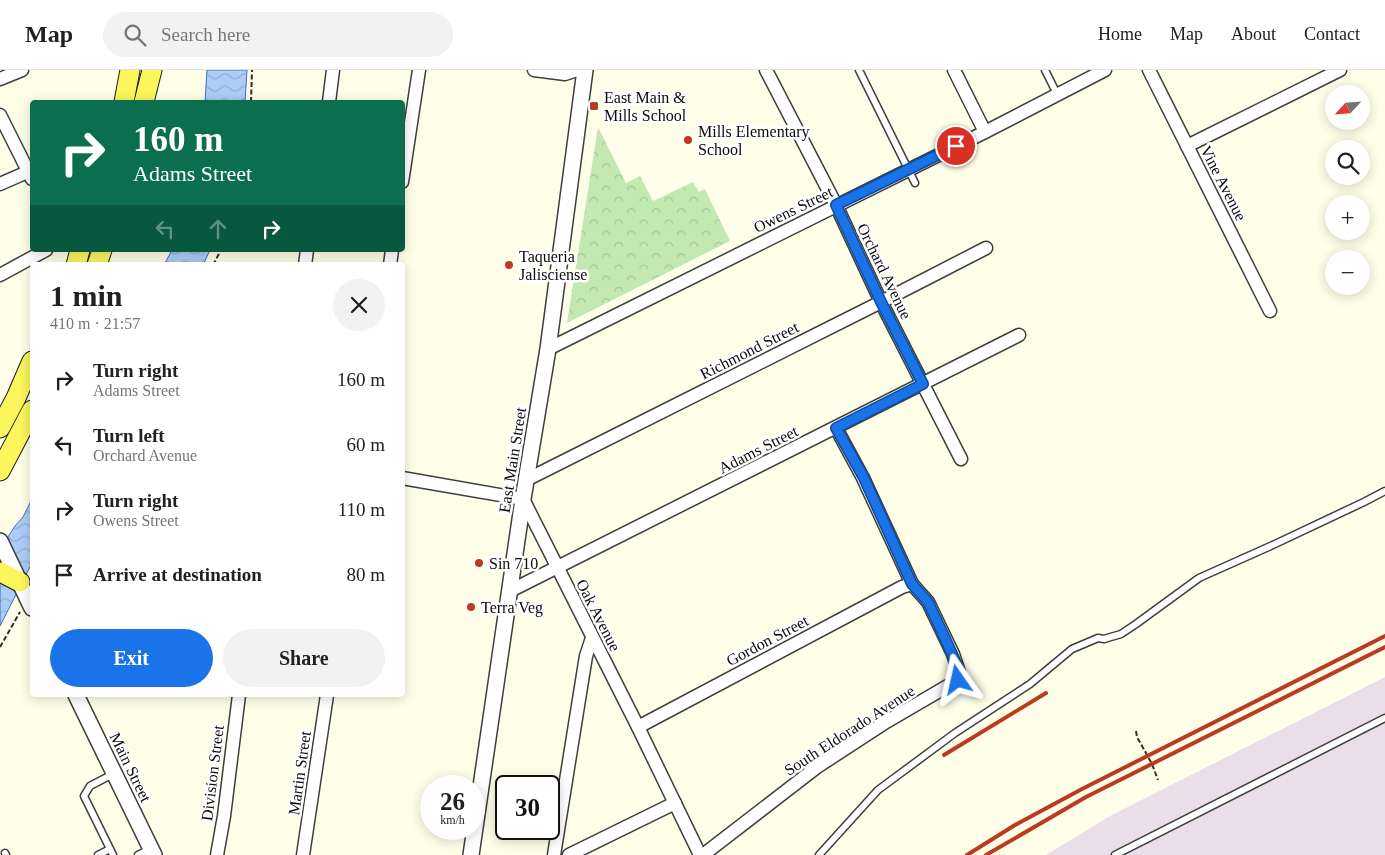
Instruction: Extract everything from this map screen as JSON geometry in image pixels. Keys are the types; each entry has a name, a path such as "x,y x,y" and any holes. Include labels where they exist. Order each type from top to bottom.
{"main road":[{"path":"124,100 130,70"},
{"path":"144,100 152,70"},
{"path":"0,428 8,403 30,364"},
{"path":"0,470 30,414"},
{"path":"0,572 27,596"}],"street":[{"path":"0,79 22,70"},
{"path":"328,100 333,70"},
{"path":"405,162 419,70"},
{"path":"534,70 565,74 577,70"},
{"name":"East Main Street","path":"472,855 526,480 548,349 585,70"},
{"name":"Orchard Avenue","path":"766,70 836,205 881,302 961,460"},
{"path":"954,70 986,132"},
{"name":"Owens Street","path":"548,349 986,132 1105,70"},
{"name":"Vine Avenue","path":"1149,70 1270,310"},
{"path":"1187,146 1340,70"},
{"path":"0,115 30,172"},
{"path":"0,184 30,174"},
{"name":"Richmond Street","path":"526,480 986,248"},
{"path":"0,274 42,252"},
{"name":"Adams Street","path":"510,591 1019,335"},
{"name":"South Eldorado Avenue","path":"702,855 817,767 886,722 958,680 960,672 928,602 912,584 864,478 836,428"},
{"path":"405,479 523,500"},
{"name":"Oak Avenue","path":"523,500 702,855"},
{"path":"0,541 27,596"},
{"name":"Gordon Street","path":"638,727 902,586 912,584"},
{"path":"554,855 586,656 592,638"},
{"name":"Main Street","path":"77,697 114,773 148,853"},
{"name":"Martin Street","path":"303,855 327,697"},
{"name":"Division Street","path":"217,855 224,816 238,701"},
{"path":"569,855 675,803"}],"lane":[{"path":"858,70 915,183"},
{"path":"1045,70 1058,94"},
{"path":"819,855 878,790 955,732 1030,684 1072,649 1098,638 1121,634 1199,578 1293,536 1385,491"},
{"path":"1115,855 1385,718"},
{"path":"98,855 111,852 84,796 90,786 114,773"}],"path":[{"path":"251,100 252,70"},
{"path":"0,647 27,596"},
{"path":"1136,731 1158,780"}],"shaded area":[{"path":"1385,677 1385,855 1046,855 1110,816"}],"green space":[{"path":"598,127 626,183 640,176 653,201 693,182 699,192 705,189 730,241 567,323"}],"water":[{"path":"207,70 247,70 245,100 205,100"},
{"path":"171,252 209,252 204,262 166,262"},
{"path":"30,503 30,567 0,626 0,549 23,517"}],"railway":[{"path":"967,855 1015,825 1082,789 1385,636"},
{"path":"986,855 1086,797 1385,647"},
{"path":"944,755 1046,693"}],"place":[{"name":"East Main & Mills School","path":"594,106"},
{"name":"Mills Elementary School","path":"688,140"},
{"name":"Taqueria Jalisciense","path":"509,265"},
{"name":"Sin 710","path":"479,563"},
{"name":"Terra Veg","path":"471,607"}],"route":[{"path":"956,146 836,205 881,302 923,384 836,428 864,478 912,584 928,602 960,672 958,680"}]}
